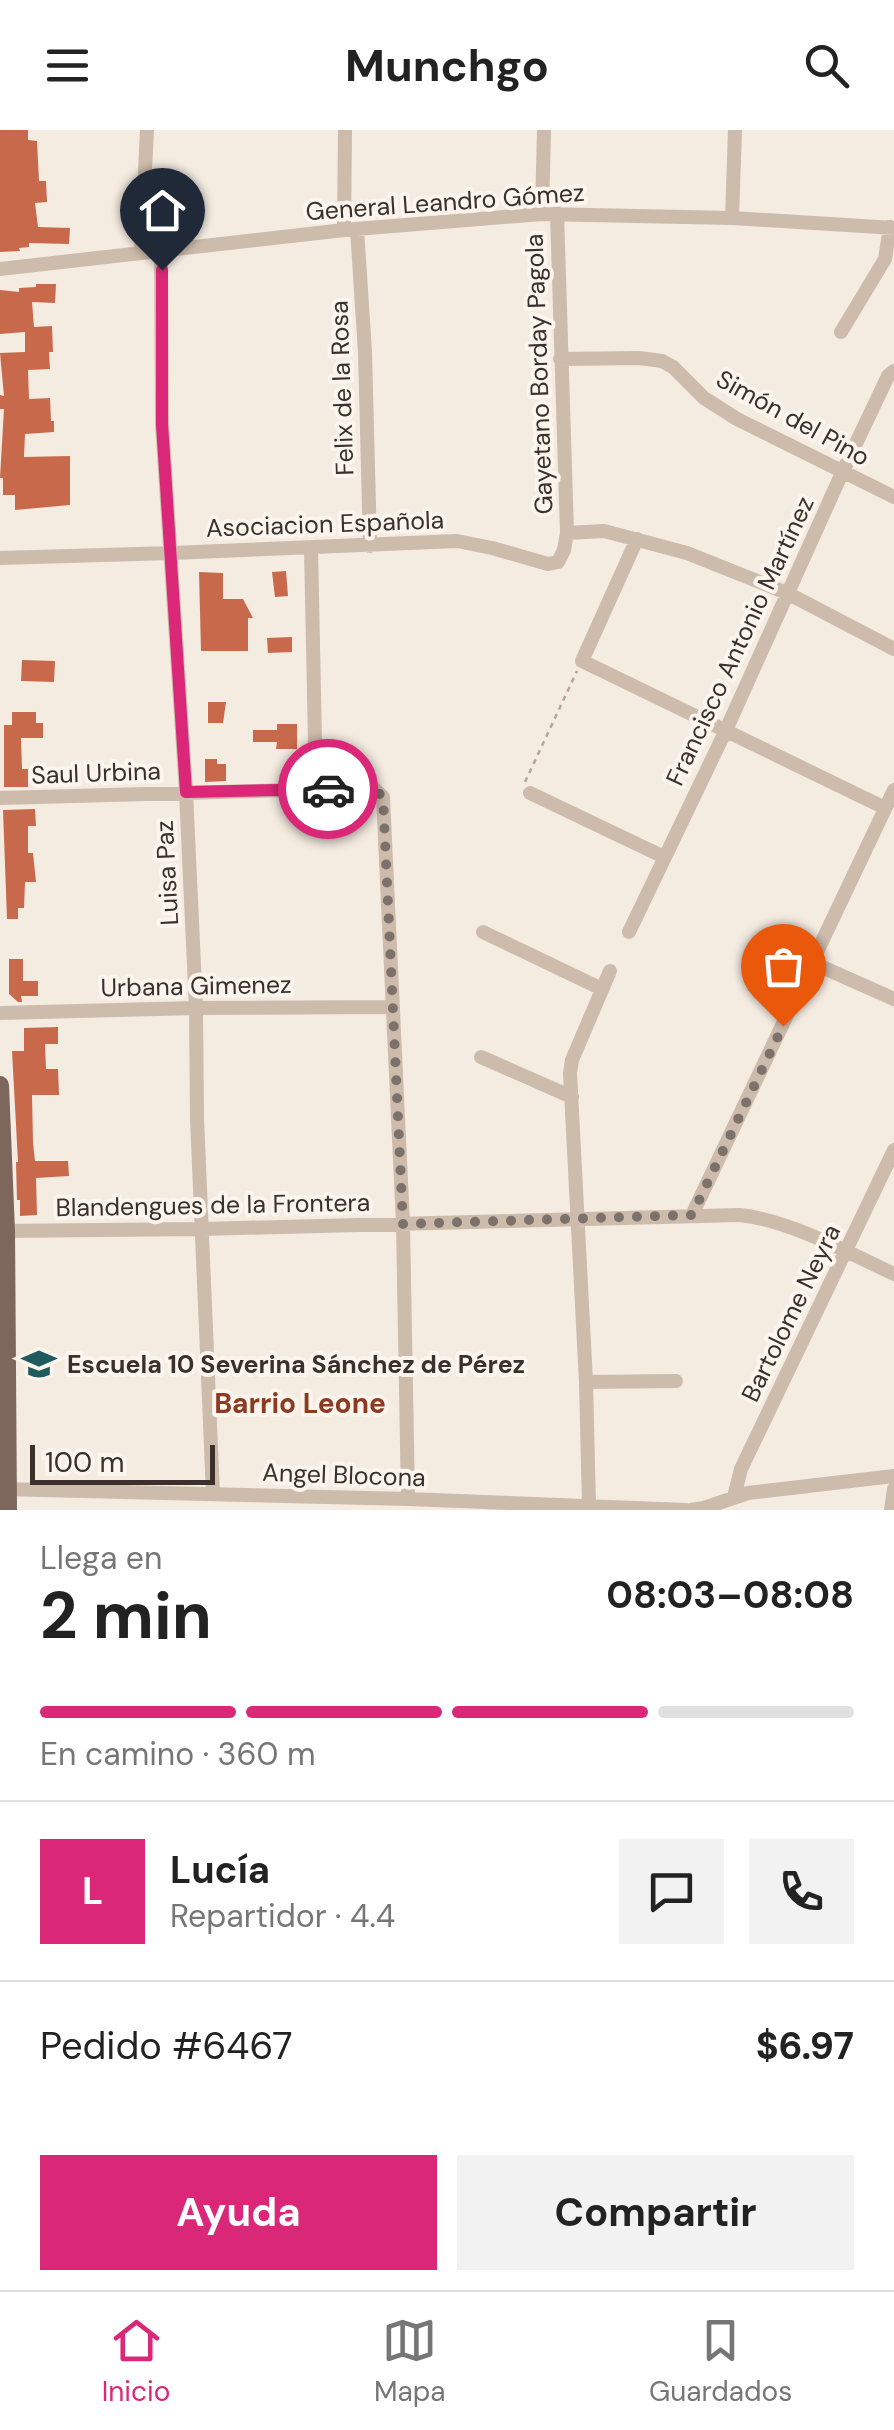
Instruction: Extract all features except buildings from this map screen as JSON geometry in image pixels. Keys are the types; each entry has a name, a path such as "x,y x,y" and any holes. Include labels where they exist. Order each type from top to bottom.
{"main road":[{"path":"0,1085 8,1510"}],"street":[{"path":"141,252 147,130"},
{"name":"Felix de la Rosa","path":"344,130 350,229 365,352 370,546"},
{"name":"Gayetano Borday Pagola","path":"544,130 567,533"},
{"path":"732,218 735,130"},
{"name":"General Leandro Gómez","path":"0,268 350,229 550,213 892,228"},
{"path":"841,332 886,259 892,228"},
{"name":"Luisa Paz","path":"162,250 162,424 186,792 213,1494"},
{"name":"Simón del Pino","path":"560,359 662,360 704,398 737,419 894,497"},
{"name":"Francisco Antonio Martínez","path":"628,932 726,730 842,473 888,376 894,371"},
{"path":"567,533 604,531 687,553 786,594 894,649"},
{"name":"Asociacion Española","path":"0,558 457,541 548,564 558,562 567,533"},
{"path":"638,539 582,661 885,808"},
{"path":"312,548 316,789"},
{"name":"Saul Urbina","path":"0,798 373,788 383,797 392,1006"},
{"path":"692,1215 894,790"},
{"path":"530,793 664,857"},
{"path":"483,932 602,990"},
{"path":"813,963 894,1000"},
{"path":"589,1506 572,1060 610,970"},
{"path":"392,1006 403,1224 408,1499"},
{"name":"Urbana Gimenez","path":"0,1013 392,1006"},
{"path":"481,1057 572,1097"},
{"name":"Bartolome Neyra","path":"734,1497 741,1469 894,1150"},
{"name":"Blandengues de la Frontera","path":"3,1231 692,1215 758,1217 845,1250 894,1274"},
{"path":"586,1382 676,1380"},
{"name":"Angel Blocona","path":"5,1489 213,1494 292,1503 408,1499 493,1506 689,1510 711,1508 748,1493 894,1476"},
{"path":"891,1510 894,1488"}],"path":[{"path":"530,793 524,785 526,778 582,661"}],"way so far":[{"path":"328,789 373,788 383,797 403,1224 692,1215 783,1026"}],"place":[{"name":"Escuela 10 Severina Sánchez de Pérez","path":"39,1364"}],"district":[{"name":"Barrio Leone","path":"300,1403"}],"route":[{"path":"162,270 162,424 186,792 328,789"}]}
